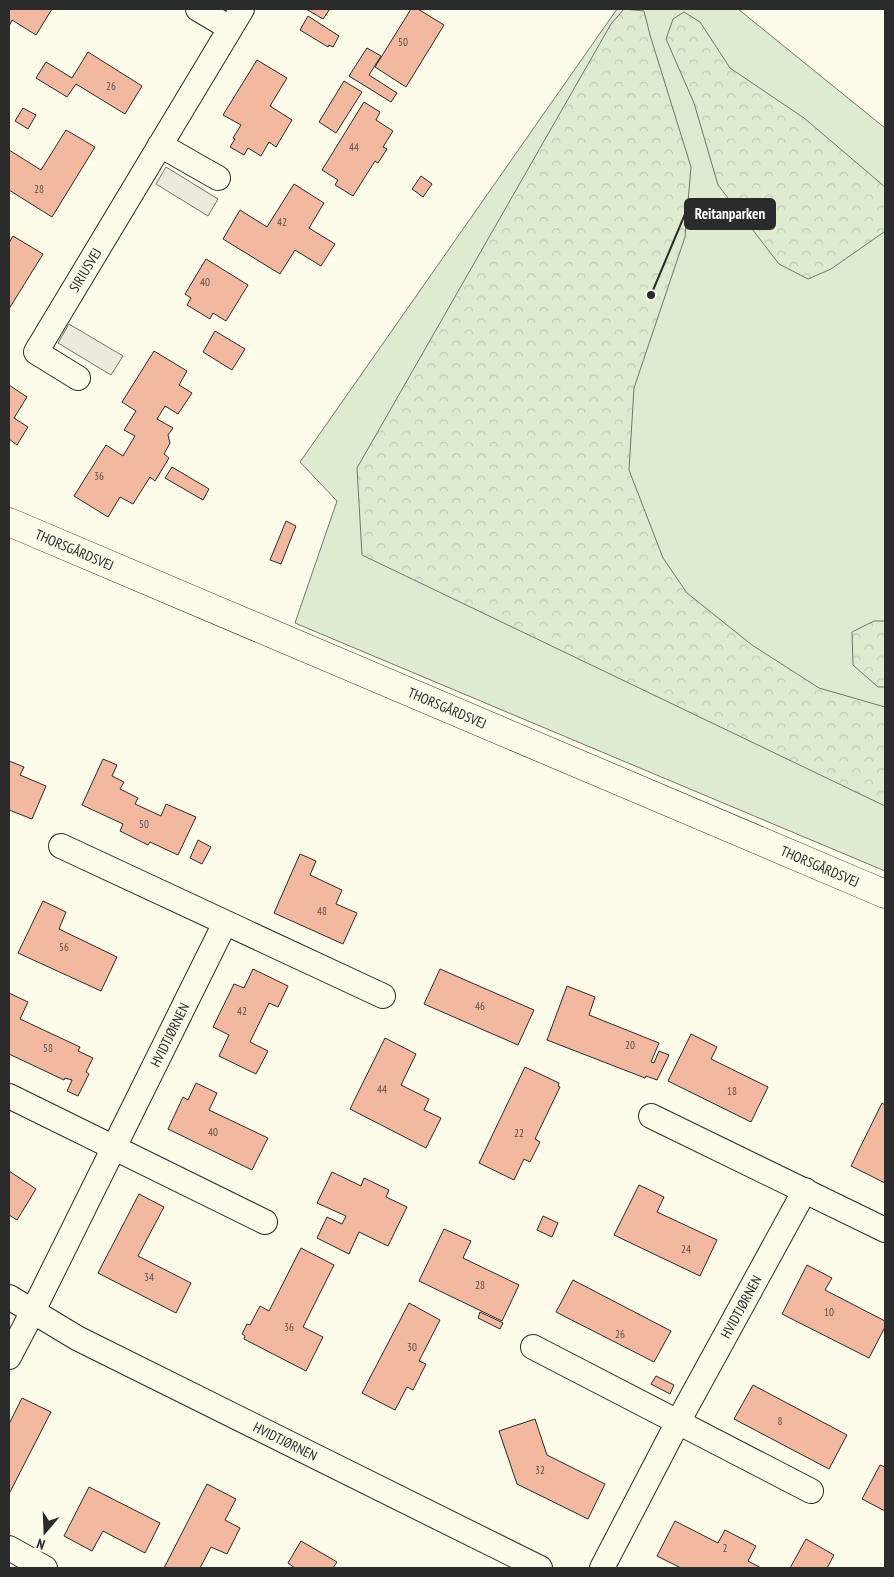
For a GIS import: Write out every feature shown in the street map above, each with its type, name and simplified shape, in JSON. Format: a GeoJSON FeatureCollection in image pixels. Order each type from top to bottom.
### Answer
{"type":"FeatureCollection","features":[{"type":"Feature","properties":{"kind":"street","name":"SIRIUSVEJ"},"geometry":{"type":"LineString","coordinates":[[78,378],[36,352],[236,19],[198,9]]}},
{"type":"Feature","properties":{"kind":"street"},"geometry":{"type":"LineString","coordinates":[[160,145],[218,178]]}},
{"type":"Feature","properties":{"kind":"street","name":"THORSGÅRDSVEJ"},"geometry":{"type":"LineString","coordinates":[[9,522],[885,894]]}},
{"type":"Feature","properties":{"kind":"street"},"geometry":{"type":"LineString","coordinates":[[61,846],[383,996]]}},
{"type":"Feature","properties":{"kind":"street","name":"HVIDTJØRNEN"},"geometry":{"type":"LineString","coordinates":[[9,1357],[225,923]]}},
{"type":"Feature","properties":{"kind":"street"},"geometry":{"type":"LineString","coordinates":[[9,1096],[265,1222]]}},
{"type":"Feature","properties":{"kind":"street"},"geometry":{"type":"LineString","coordinates":[[651,1116],[885,1230]]}},
{"type":"Feature","properties":{"kind":"street","name":"HVIDTJØRNEN"},"geometry":{"type":"LineString","coordinates":[[602,1568],[678,1422],[805,1190]]}},
{"type":"Feature","properties":{"kind":"street","name":"HVIDTJØRNEN"},"geometry":{"type":"LineString","coordinates":[[9,1298],[77,1338],[540,1568]]}},
{"type":"Feature","properties":{"kind":"street"},"geometry":{"type":"LineString","coordinates":[[533,1347],[811,1491]]}},
{"type":"Feature","properties":{"kind":"street"},"geometry":{"type":"LineString","coordinates":[[9,1548],[45,1568]]}},
{"type":"Feature","properties":{"kind":"green space"},"geometry":{"type":"Polygon","coordinates":[[[617,9],[738,9],[885,128],[885,871],[295,623],[337,501],[300,462],[617,9]]]}},
{"type":"Feature","properties":{"kind":"green space"},"geometry":{"type":"Polygon","coordinates":[[[624,9],[644,11],[691,167],[685,237],[634,388],[629,470],[663,558],[687,593],[752,645],[819,688],[885,707],[885,806],[362,555],[357,468],[611,24],[624,9]]]}},
{"type":"Feature","properties":{"kind":"green space"},"geometry":{"type":"Polygon","coordinates":[[[684,12],[700,22],[730,68],[804,118],[885,187],[885,232],[831,269],[808,279],[779,264],[718,185],[694,103],[666,39],[673,19],[684,12]]]}},
{"type":"Feature","properties":{"kind":"green space"},"geometry":{"type":"Polygon","coordinates":[[[874,621],[885,621],[885,687],[878,687],[853,665],[852,632],[874,621]]]}},
{"type":"Feature","properties":{"kind":"shaded area"},"geometry":{"type":"Polygon","coordinates":[[[166,167],[218,199],[208,216],[156,184],[166,167]]]}},
{"type":"Feature","properties":{"kind":"shaded area"},"geometry":{"type":"Polygon","coordinates":[[[69,324],[123,356],[111,375],[58,343],[69,324]]]}},
{"type":"Feature","properties":{"kind":"building"},"geometry":{"type":"Polygon","coordinates":[[[9,9],[52,9],[36,35],[12,20],[9,26],[9,9]]]}},
{"type":"Feature","properties":{"kind":"building"},"geometry":{"type":"Polygon","coordinates":[[[306,9],[330,9],[323,19],[306,9]]]}},
{"type":"Feature","properties":{"kind":"building"},"geometry":{"type":"Polygon","coordinates":[[[411,9],[418,9],[444,25],[406,87],[375,67],[411,9]]]}},
{"type":"Feature","properties":{"kind":"building"},"geometry":{"type":"Polygon","coordinates":[[[308,16],[339,36],[333,47],[329,45],[328,47],[300,30],[308,16]]]}},
{"type":"Feature","properties":{"kind":"building"},"geometry":{"type":"Polygon","coordinates":[[[367,48],[381,56],[369,75],[397,93],[391,102],[349,76],[367,48]]]}},
{"type":"Feature","properties":{"kind":"building"},"geometry":{"type":"Polygon","coordinates":[[[88,52],[142,86],[125,114],[76,84],[67,97],[36,78],[46,62],[72,78],[88,52]]]}},
{"type":"Feature","properties":{"kind":"building"},"geometry":{"type":"Polygon","coordinates":[[[257,60],[287,78],[270,106],[292,120],[276,147],[269,142],[261,156],[248,148],[244,155],[230,147],[241,125],[223,115],[257,60]]]}},
{"type":"Feature","properties":{"kind":"building"},"geometry":{"type":"Polygon","coordinates":[[[344,81],[362,92],[336,133],[319,122],[344,81]]]}},
{"type":"Feature","properties":{"kind":"building"},"geometry":{"type":"Polygon","coordinates":[[[364,102],[380,112],[376,120],[393,131],[383,147],[387,149],[378,163],[375,161],[353,196],[335,185],[338,180],[322,170],[364,102]]]}},
{"type":"Feature","properties":{"kind":"building"},"geometry":{"type":"Polygon","coordinates":[[[23,108],[36,115],[28,129],[15,121],[23,108]]]}},
{"type":"Feature","properties":{"kind":"building"},"geometry":{"type":"Polygon","coordinates":[[[66,130],[95,147],[52,217],[9,190],[9,150],[41,170],[66,130]]]}},
{"type":"Feature","properties":{"kind":"building"},"geometry":{"type":"Polygon","coordinates":[[[421,176],[432,184],[423,197],[412,189],[421,176]]]}},
{"type":"Feature","properties":{"kind":"building"},"geometry":{"type":"Polygon","coordinates":[[[294,184],[324,203],[309,228],[335,244],[321,266],[295,250],[280,274],[223,239],[240,210],[267,227],[294,184]]]}},
{"type":"Feature","properties":{"kind":"building"},"geometry":{"type":"Polygon","coordinates":[[[13,236],[43,254],[9,309],[9,243],[13,236]]]}},
{"type":"Feature","properties":{"kind":"building"},"geometry":{"type":"Polygon","coordinates":[[[206,259],[248,285],[226,321],[213,313],[210,319],[187,305],[191,298],[185,294],[206,259]]]}},
{"type":"Feature","properties":{"kind":"building"},"geometry":{"type":"Polygon","coordinates":[[[215,331],[245,349],[232,370],[203,352],[215,331]]]}},
{"type":"Feature","properties":{"kind":"building"},"geometry":{"type":"Polygon","coordinates":[[[154,351],[187,371],[179,385],[192,393],[178,414],[165,406],[157,419],[173,428],[168,435],[170,443],[164,454],[169,458],[155,481],[150,477],[133,504],[120,497],[108,517],[74,496],[106,445],[123,456],[135,436],[124,430],[136,411],[122,402],[154,351]]]}},
{"type":"Feature","properties":{"kind":"building"},"geometry":{"type":"Polygon","coordinates":[[[9,385],[27,397],[14,418],[28,427],[17,445],[9,439],[9,385]]]}},
{"type":"Feature","properties":{"kind":"building"},"geometry":{"type":"Polygon","coordinates":[[[172,467],[209,489],[203,500],[165,478],[172,467]]]}},
{"type":"Feature","properties":{"kind":"building"},"geometry":{"type":"Polygon","coordinates":[[[286,521],[296,526],[281,564],[270,560],[286,521]]]}},
{"type":"Feature","properties":{"kind":"building"},"geometry":{"type":"Polygon","coordinates":[[[103,759],[117,765],[112,776],[124,782],[120,789],[138,798],[135,804],[161,816],[166,804],[196,817],[178,855],[150,842],[148,845],[120,831],[123,824],[82,805],[103,759]]]}},
{"type":"Feature","properties":{"kind":"building"},"geometry":{"type":"Polygon","coordinates":[[[9,761],[24,767],[20,775],[46,786],[32,819],[9,810],[9,761]]]}},
{"type":"Feature","properties":{"kind":"building"},"geometry":{"type":"Polygon","coordinates":[[[198,840],[211,847],[202,864],[190,858],[198,840]]]}},
{"type":"Feature","properties":{"kind":"building"},"geometry":{"type":"Polygon","coordinates":[[[300,854],[316,861],[310,875],[342,890],[336,904],[357,913],[343,944],[274,913],[300,854]]]}},
{"type":"Feature","properties":{"kind":"building"},"geometry":{"type":"Polygon","coordinates":[[[43,901],[66,912],[59,929],[117,957],[101,991],[18,953],[43,901]]]}},
{"type":"Feature","properties":{"kind":"building"},"geometry":{"type":"Polygon","coordinates":[[[253,969],[288,986],[278,1007],[269,1003],[250,1042],[268,1051],[256,1074],[219,1056],[229,1035],[213,1027],[234,984],[244,988],[253,969]]]}},
{"type":"Feature","properties":{"kind":"building"},"geometry":{"type":"Polygon","coordinates":[[[440,969],[534,1010],[518,1045],[424,1004],[440,969]]]}},
{"type":"Feature","properties":{"kind":"building"},"geometry":{"type":"Polygon","coordinates":[[[567,986],[595,997],[589,1015],[659,1043],[651,1062],[654,1063],[659,1051],[669,1055],[657,1080],[646,1076],[645,1078],[547,1040],[567,986]]]}},
{"type":"Feature","properties":{"kind":"building"},"geometry":{"type":"Polygon","coordinates":[[[9,993],[28,1002],[20,1019],[80,1047],[78,1051],[93,1058],[86,1072],[89,1074],[78,1096],[67,1091],[72,1080],[65,1078],[64,1080],[9,1054],[9,993]]]}},
{"type":"Feature","properties":{"kind":"building"},"geometry":{"type":"Polygon","coordinates":[[[691,1034],[717,1047],[711,1059],[768,1087],[751,1122],[668,1081],[691,1034]]]}},
{"type":"Feature","properties":{"kind":"building"},"geometry":{"type":"Polygon","coordinates":[[[385,1038],[416,1054],[401,1085],[429,1099],[424,1110],[441,1118],[426,1148],[350,1109],[385,1038]]]}},
{"type":"Feature","properties":{"kind":"building"},"geometry":{"type":"Polygon","coordinates":[[[525,1067],[559,1083],[558,1086],[560,1087],[535,1139],[540,1142],[530,1162],[524,1159],[514,1180],[479,1163],[525,1067]]]}},
{"type":"Feature","properties":{"kind":"building"},"geometry":{"type":"Polygon","coordinates":[[[196,1083],[217,1093],[209,1110],[268,1138],[252,1170],[168,1129],[183,1097],[188,1100],[196,1083]]]}},
{"type":"Feature","properties":{"kind":"building"},"geometry":{"type":"Polygon","coordinates":[[[882,1103],[885,1105],[885,1183],[851,1166],[882,1103]]]}},
{"type":"Feature","properties":{"kind":"building"},"geometry":{"type":"Polygon","coordinates":[[[9,1171],[36,1189],[17,1220],[9,1215],[9,1171]]]}},
{"type":"Feature","properties":{"kind":"building"},"geometry":{"type":"Polygon","coordinates":[[[332,1172],[361,1186],[364,1178],[389,1190],[386,1197],[407,1207],[388,1246],[359,1232],[349,1254],[317,1238],[327,1217],[342,1224],[346,1216],[317,1203],[332,1172]]]}},
{"type":"Feature","properties":{"kind":"building"},"geometry":{"type":"Polygon","coordinates":[[[639,1185],[664,1197],[657,1212],[717,1240],[700,1276],[614,1235],[639,1185]]]}},
{"type":"Feature","properties":{"kind":"building"},"geometry":{"type":"Polygon","coordinates":[[[139,1194],[164,1207],[138,1256],[191,1283],[176,1313],[98,1273],[139,1194]]]}},
{"type":"Feature","properties":{"kind":"building"},"geometry":{"type":"Polygon","coordinates":[[[543,1216],[558,1223],[552,1237],[537,1230],[543,1216]]]}},
{"type":"Feature","properties":{"kind":"building"},"geometry":{"type":"Polygon","coordinates":[[[444,1229],[471,1241],[463,1258],[519,1285],[502,1321],[419,1281],[444,1229]]]}},
{"type":"Feature","properties":{"kind":"building"},"geometry":{"type":"Polygon","coordinates":[[[301,1248],[334,1265],[303,1327],[323,1337],[306,1371],[244,1339],[245,1336],[242,1334],[247,1324],[250,1325],[260,1306],[269,1311],[301,1248]]]}},
{"type":"Feature","properties":{"kind":"building"},"geometry":{"type":"Polygon","coordinates":[[[807,1265],[832,1278],[825,1290],[885,1321],[885,1327],[869,1358],[782,1314],[807,1265]]]}},
{"type":"Feature","properties":{"kind":"building"},"geometry":{"type":"Polygon","coordinates":[[[573,1280],[671,1331],[654,1362],[556,1312],[573,1280]]]}},
{"type":"Feature","properties":{"kind":"building"},"geometry":{"type":"Polygon","coordinates":[[[409,1303],[440,1320],[419,1361],[426,1364],[413,1390],[407,1387],[395,1410],[362,1393],[409,1303]]]}},
{"type":"Feature","properties":{"kind":"building"},"geometry":{"type":"Polygon","coordinates":[[[480,1312],[503,1323],[500,1329],[478,1318],[480,1312]]]}},
{"type":"Feature","properties":{"kind":"building"},"geometry":{"type":"Polygon","coordinates":[[[656,1376],[674,1385],[670,1394],[651,1384],[656,1376]]]}},
{"type":"Feature","properties":{"kind":"building"},"geometry":{"type":"Polygon","coordinates":[[[753,1385],[847,1435],[829,1469],[734,1419],[753,1385]]]}},
{"type":"Feature","properties":{"kind":"building"},"geometry":{"type":"Polygon","coordinates":[[[22,1398],[51,1412],[9,1494],[9,1424],[22,1398]]]}},
{"type":"Feature","properties":{"kind":"building"},"geometry":{"type":"Polygon","coordinates":[[[535,1419],[547,1455],[605,1484],[588,1519],[517,1484],[499,1431],[535,1419]]]}},
{"type":"Feature","properties":{"kind":"building"},"geometry":{"type":"Polygon","coordinates":[[[880,1465],[885,1467],[885,1511],[862,1499],[880,1465]]]}},
{"type":"Feature","properties":{"kind":"building"},"geometry":{"type":"Polygon","coordinates":[[[207,1484],[236,1499],[225,1520],[240,1528],[227,1554],[211,1547],[200,1568],[164,1568],[207,1484]]]}},
{"type":"Feature","properties":{"kind":"building"},"geometry":{"type":"Polygon","coordinates":[[[89,1487],[160,1523],[145,1553],[103,1531],[92,1551],[64,1536],[89,1487]]]}},
{"type":"Feature","properties":{"kind":"building"},"geometry":{"type":"Polygon","coordinates":[[[675,1521],[718,1543],[725,1530],[756,1546],[748,1561],[761,1568],[681,1568],[657,1556],[675,1521]]]}},
{"type":"Feature","properties":{"kind":"building"},"geometry":{"type":"Polygon","coordinates":[[[806,1539],[834,1555],[827,1568],[790,1568],[806,1539]]]}},
{"type":"Feature","properties":{"kind":"building"},"geometry":{"type":"Polygon","coordinates":[[[301,1541],[337,1562],[333,1568],[295,1568],[288,1563],[301,1541]]]}},
{"type":"Feature","properties":{"kind":"place","name":"Reitanparken"},"geometry":{"type":"Point","coordinates":[651,295]}}]}
